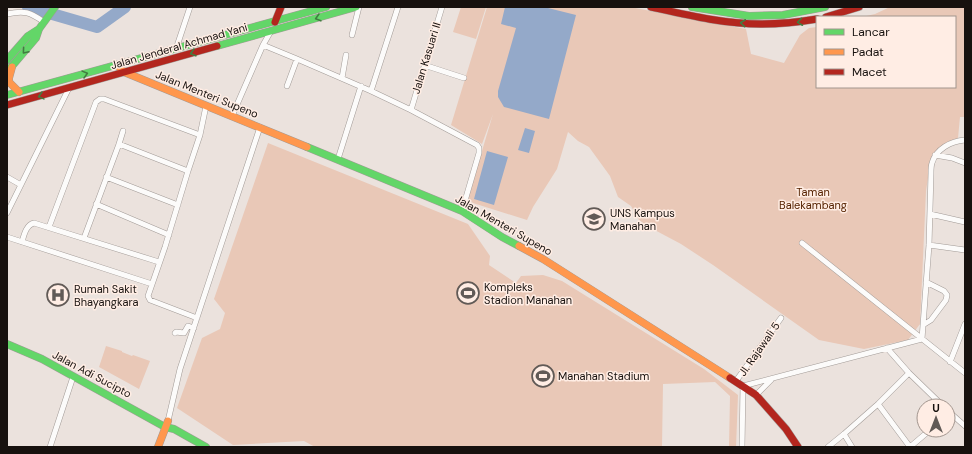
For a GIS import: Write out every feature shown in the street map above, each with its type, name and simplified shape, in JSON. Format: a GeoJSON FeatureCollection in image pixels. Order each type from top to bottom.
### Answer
{"type":"FeatureCollection","features":[{"type":"Feature","properties":{"kind":"main road"},"geometry":{"type":"LineString","coordinates":[[275,22],[281,7]]}},
{"type":"Feature","properties":{"kind":"main road","name":"Jalan Jenderal Achmad Yani"},"geometry":{"type":"LineString","coordinates":[[7,95],[326,7]]}},
{"type":"Feature","properties":{"kind":"main road","name":"Jalan Jenderal Achmad Yani"},"geometry":{"type":"LineString","coordinates":[[7,105],[357,7]]}},
{"type":"Feature","properties":{"kind":"main road"},"geometry":{"type":"LineString","coordinates":[[651,7],[716,20],[753,24],[782,24],[816,19]]}},
{"type":"Feature","properties":{"kind":"main road"},"geometry":{"type":"LineString","coordinates":[[692,7],[749,16],[783,15],[825,7]]}},
{"type":"Feature","properties":{"kind":"main road"},"geometry":{"type":"LineString","coordinates":[[829,16],[859,7]]}},
{"type":"Feature","properties":{"kind":"main road"},"geometry":{"type":"LineString","coordinates":[[20,92],[9,82],[10,69],[36,38],[39,29],[54,8]]}},
{"type":"Feature","properties":{"kind":"main road"},"geometry":{"type":"LineString","coordinates":[[7,60],[28,36],[39,29]]}},
{"type":"Feature","properties":{"kind":"main road","name":"Jalan Menteri Supeno"},"geometry":{"type":"LineString","coordinates":[[117,65],[124,72],[462,211],[502,237],[543,259],[744,386],[756,395],[786,429],[798,447]]}},
{"type":"Feature","properties":{"kind":"main road","name":"Jalan Adi Sucipto"},"geometry":{"type":"LineString","coordinates":[[7,344],[42,359],[73,377],[166,424],[206,447]]}},
{"type":"Feature","properties":{"kind":"main road"},"geometry":{"type":"LineString","coordinates":[[158,447],[166,424]]}},
{"type":"Feature","properties":{"kind":"main road","name":"Jalan Adi Sucipto"},"geometry":{"type":"LineString","coordinates":[[166,424],[172,433],[198,447]]}},
{"type":"Feature","properties":{"kind":"street"},"geometry":{"type":"LineString","coordinates":[[176,49],[190,7]]}},
{"type":"Feature","properties":{"kind":"street"},"geometry":{"type":"LineString","coordinates":[[352,35],[357,7]]}},
{"type":"Feature","properties":{"kind":"street"},"geometry":{"type":"LineString","coordinates":[[371,91],[398,7]]}},
{"type":"Feature","properties":{"kind":"street","name":"Jalan Kasuari II"},"geometry":{"type":"LineString","coordinates":[[411,110],[442,7]]}},
{"type":"Feature","properties":{"kind":"street"},"geometry":{"type":"LineString","coordinates":[[7,14],[26,12],[45,21]]}},
{"type":"Feature","properties":{"kind":"street"},"geometry":{"type":"LineString","coordinates":[[232,116],[263,45],[271,31]]}},
{"type":"Feature","properties":{"kind":"street"},"geometry":{"type":"LineString","coordinates":[[263,45],[361,86],[474,143],[479,148],[479,153],[462,211]]}},
{"type":"Feature","properties":{"kind":"street"},"geometry":{"type":"LineString","coordinates":[[342,78],[346,55]]}},
{"type":"Feature","properties":{"kind":"street"},"geometry":{"type":"LineString","coordinates":[[287,86],[297,59]]}},
{"type":"Feature","properties":{"kind":"street"},"geometry":{"type":"LineString","coordinates":[[424,65],[464,78]]}},
{"type":"Feature","properties":{"kind":"street"},"geometry":{"type":"LineString","coordinates":[[338,159],[361,86]]}},
{"type":"Feature","properties":{"kind":"street"},"geometry":{"type":"LineString","coordinates":[[7,214],[69,88]]}},
{"type":"Feature","properties":{"kind":"street"},"geometry":{"type":"LineString","coordinates":[[49,227],[96,102],[100,99],[104,99],[200,135]]}},
{"type":"Feature","properties":{"kind":"street"},"geometry":{"type":"LineString","coordinates":[[197,318],[150,300],[148,296],[169,235],[200,135],[206,106]]}},
{"type":"Feature","properties":{"kind":"street"},"geometry":{"type":"LineString","coordinates":[[166,424],[180,369],[260,127]]}},
{"type":"Feature","properties":{"kind":"street"},"geometry":{"type":"LineString","coordinates":[[84,238],[123,131]]}},
{"type":"Feature","properties":{"kind":"street"},"geometry":{"type":"LineString","coordinates":[[922,339],[929,245],[930,173],[932,162],[941,149],[949,144],[965,140]]}},
{"type":"Feature","properties":{"kind":"street"},"geometry":{"type":"LineString","coordinates":[[119,144],[188,171]]}},
{"type":"Feature","properties":{"kind":"street"},"geometry":{"type":"LineString","coordinates":[[936,155],[952,158],[965,163]]}},
{"type":"Feature","properties":{"kind":"street"},"geometry":{"type":"LineString","coordinates":[[106,176],[178,205]]}},
{"type":"Feature","properties":{"kind":"street"},"geometry":{"type":"LineString","coordinates":[[7,177],[21,185]]}},
{"type":"Feature","properties":{"kind":"street"},"geometry":{"type":"LineString","coordinates":[[96,204],[169,235]]}},
{"type":"Feature","properties":{"kind":"street"},"geometry":{"type":"LineString","coordinates":[[930,214],[965,222]]}},
{"type":"Feature","properties":{"kind":"street"},"geometry":{"type":"LineString","coordinates":[[22,242],[28,226],[35,223],[160,262]]}},
{"type":"Feature","properties":{"kind":"street"},"geometry":{"type":"LineString","coordinates":[[7,237],[152,284]]}},
{"type":"Feature","properties":{"kind":"street"},"geometry":{"type":"LineString","coordinates":[[802,243],[950,362],[965,372]]}},
{"type":"Feature","properties":{"kind":"street"},"geometry":{"type":"LineString","coordinates":[[929,245],[965,250]]}},
{"type":"Feature","properties":{"kind":"street"},"geometry":{"type":"LineString","coordinates":[[923,325],[931,320],[946,300],[947,296],[944,291],[926,282]]}},
{"type":"Feature","properties":{"kind":"street","name":"Jl. Rajawali 5"},"geometry":{"type":"LineString","coordinates":[[736,381],[781,318]]}},
{"type":"Feature","properties":{"kind":"street"},"geometry":{"type":"LineString","coordinates":[[950,362],[965,324]]}},
{"type":"Feature","properties":{"kind":"street"},"geometry":{"type":"LineString","coordinates":[[175,333],[184,333],[188,326],[194,328]]}},
{"type":"Feature","properties":{"kind":"street"},"geometry":{"type":"LineString","coordinates":[[742,447],[744,386],[922,339]]}},
{"type":"Feature","properties":{"kind":"street"},"geometry":{"type":"LineString","coordinates":[[887,348],[909,373],[935,398]]}},
{"type":"Feature","properties":{"kind":"street"},"geometry":{"type":"LineString","coordinates":[[828,447],[878,404],[909,373]]}},
{"type":"Feature","properties":{"kind":"street"},"geometry":{"type":"LineString","coordinates":[[50,447],[73,377]]}},
{"type":"Feature","properties":{"kind":"street"},"geometry":{"type":"LineString","coordinates":[[756,395],[772,379]]}},
{"type":"Feature","properties":{"kind":"street"},"geometry":{"type":"LineString","coordinates":[[878,404],[910,447],[921,438]]}},
{"type":"Feature","properties":{"kind":"street"},"geometry":{"type":"LineString","coordinates":[[956,419],[965,426]]}},
{"type":"Feature","properties":{"kind":"street"},"geometry":{"type":"LineString","coordinates":[[844,434],[852,447]]}},
{"type":"Feature","properties":{"kind":"green space"},"geometry":{"type":"Polygon","coordinates":[[[461,7],[486,7],[476,39],[453,32],[461,7]]]}},
{"type":"Feature","properties":{"kind":"green space","name":"Taman Balekambang"},"geometry":{"type":"Polygon","coordinates":[[[487,7],[630,7],[746,29],[751,54],[784,63],[800,35],[809,28],[816,27],[816,88],[956,88],[956,16],[866,16],[875,14],[890,7],[965,7],[965,117],[960,117],[958,138],[934,154],[931,158],[926,191],[920,324],[908,340],[864,349],[819,340],[713,265],[681,244],[639,220],[631,206],[618,197],[610,176],[589,147],[578,141],[568,132],[557,169],[533,207],[527,220],[473,203],[468,198],[493,114],[482,144],[451,125],[487,7]]]}},
{"type":"Feature","properties":{"kind":"green space","name":"Kompleks Stadion Manahan"},"geometry":{"type":"Polygon","coordinates":[[[268,143],[468,224],[490,256],[489,265],[516,283],[521,276],[543,275],[562,281],[704,369],[738,395],[736,447],[729,447],[730,396],[715,382],[663,384],[662,447],[315,447],[304,441],[233,445],[177,408],[202,338],[220,329],[225,313],[214,299],[268,143]]]}},
{"type":"Feature","properties":{"kind":"green space"},"geometry":{"type":"Polygon","coordinates":[[[106,346],[150,361],[139,389],[99,367],[106,346]]]}},
{"type":"Feature","properties":{"kind":"water"},"geometry":{"type":"Polygon","coordinates":[[[505,7],[544,7],[576,15],[549,119],[504,107],[498,97],[498,91],[516,28],[501,24],[505,7]]]}},
{"type":"Feature","properties":{"kind":"water"},"geometry":{"type":"Polygon","coordinates":[[[525,128],[535,131],[529,153],[518,150],[525,128]]]}},
{"type":"Feature","properties":{"kind":"water"},"geometry":{"type":"Polygon","coordinates":[[[487,151],[508,157],[494,205],[474,199],[487,151]]]}},
{"type":"Feature","properties":{"kind":"waterway"},"geometry":{"type":"LineString","coordinates":[[28,7],[97,27],[125,7]]}},
{"type":"Feature","properties":{"kind":"traffic: fast"},"geometry":{"type":"LineString","coordinates":[[7,72],[36,38],[39,29],[55,7]]}},
{"type":"Feature","properties":{"kind":"traffic: fast"},"geometry":{"type":"LineString","coordinates":[[7,95],[326,7]]}},
{"type":"Feature","properties":{"kind":"traffic: fast"},"geometry":{"type":"LineString","coordinates":[[217,46],[356,7]]}},
{"type":"Feature","properties":{"kind":"traffic: fast"},"geometry":{"type":"LineString","coordinates":[[692,7],[749,16],[783,15],[825,7]]}},
{"type":"Feature","properties":{"kind":"traffic: fast"},"geometry":{"type":"LineString","coordinates":[[7,60],[28,36],[39,29]]}},
{"type":"Feature","properties":{"kind":"traffic: fast"},"geometry":{"type":"LineString","coordinates":[[307,147],[462,211],[502,237],[519,246]]}},
{"type":"Feature","properties":{"kind":"traffic: fast"},"geometry":{"type":"LineString","coordinates":[[7,344],[42,359],[165,427],[174,429],[206,447]]}},
{"type":"Feature","properties":{"kind":"traffic: slow"},"geometry":{"type":"LineString","coordinates":[[117,65],[124,72],[307,147]]}},
{"type":"Feature","properties":{"kind":"traffic: slow"},"geometry":{"type":"LineString","coordinates":[[12,67],[9,82],[19,92]]}},
{"type":"Feature","properties":{"kind":"traffic: slow"},"geometry":{"type":"LineString","coordinates":[[519,246],[543,259],[730,378]]}},
{"type":"Feature","properties":{"kind":"traffic: slow"},"geometry":{"type":"LineString","coordinates":[[158,447],[168,421]]}},
{"type":"Feature","properties":{"kind":"traffic: jam"},"geometry":{"type":"LineString","coordinates":[[275,22],[281,7]]}},
{"type":"Feature","properties":{"kind":"traffic: jam"},"geometry":{"type":"LineString","coordinates":[[651,7],[706,18],[747,24],[782,23],[816,19]]}},
{"type":"Feature","properties":{"kind":"traffic: jam"},"geometry":{"type":"LineString","coordinates":[[829,16],[859,7]]}},
{"type":"Feature","properties":{"kind":"traffic: jam"},"geometry":{"type":"LineString","coordinates":[[7,105],[217,46]]}},
{"type":"Feature","properties":{"kind":"traffic: jam"},"geometry":{"type":"LineString","coordinates":[[730,378],[756,395],[786,429],[798,447]]}},
{"type":"Feature","properties":{"kind":"place","name":"UNS Kampus Manahan"},"geometry":{"type":"Point","coordinates":[594,219]}},
{"type":"Feature","properties":{"kind":"place","name":"Kompleks Stadion Manahan"},"geometry":{"type":"Point","coordinates":[468,293]}},
{"type":"Feature","properties":{"kind":"place","name":"Rumah Sakit Bhayangkara"},"geometry":{"type":"Point","coordinates":[58,295]}},
{"type":"Feature","properties":{"kind":"place","name":"Manahan Stadium"},"geometry":{"type":"Point","coordinates":[543,376]}}]}
